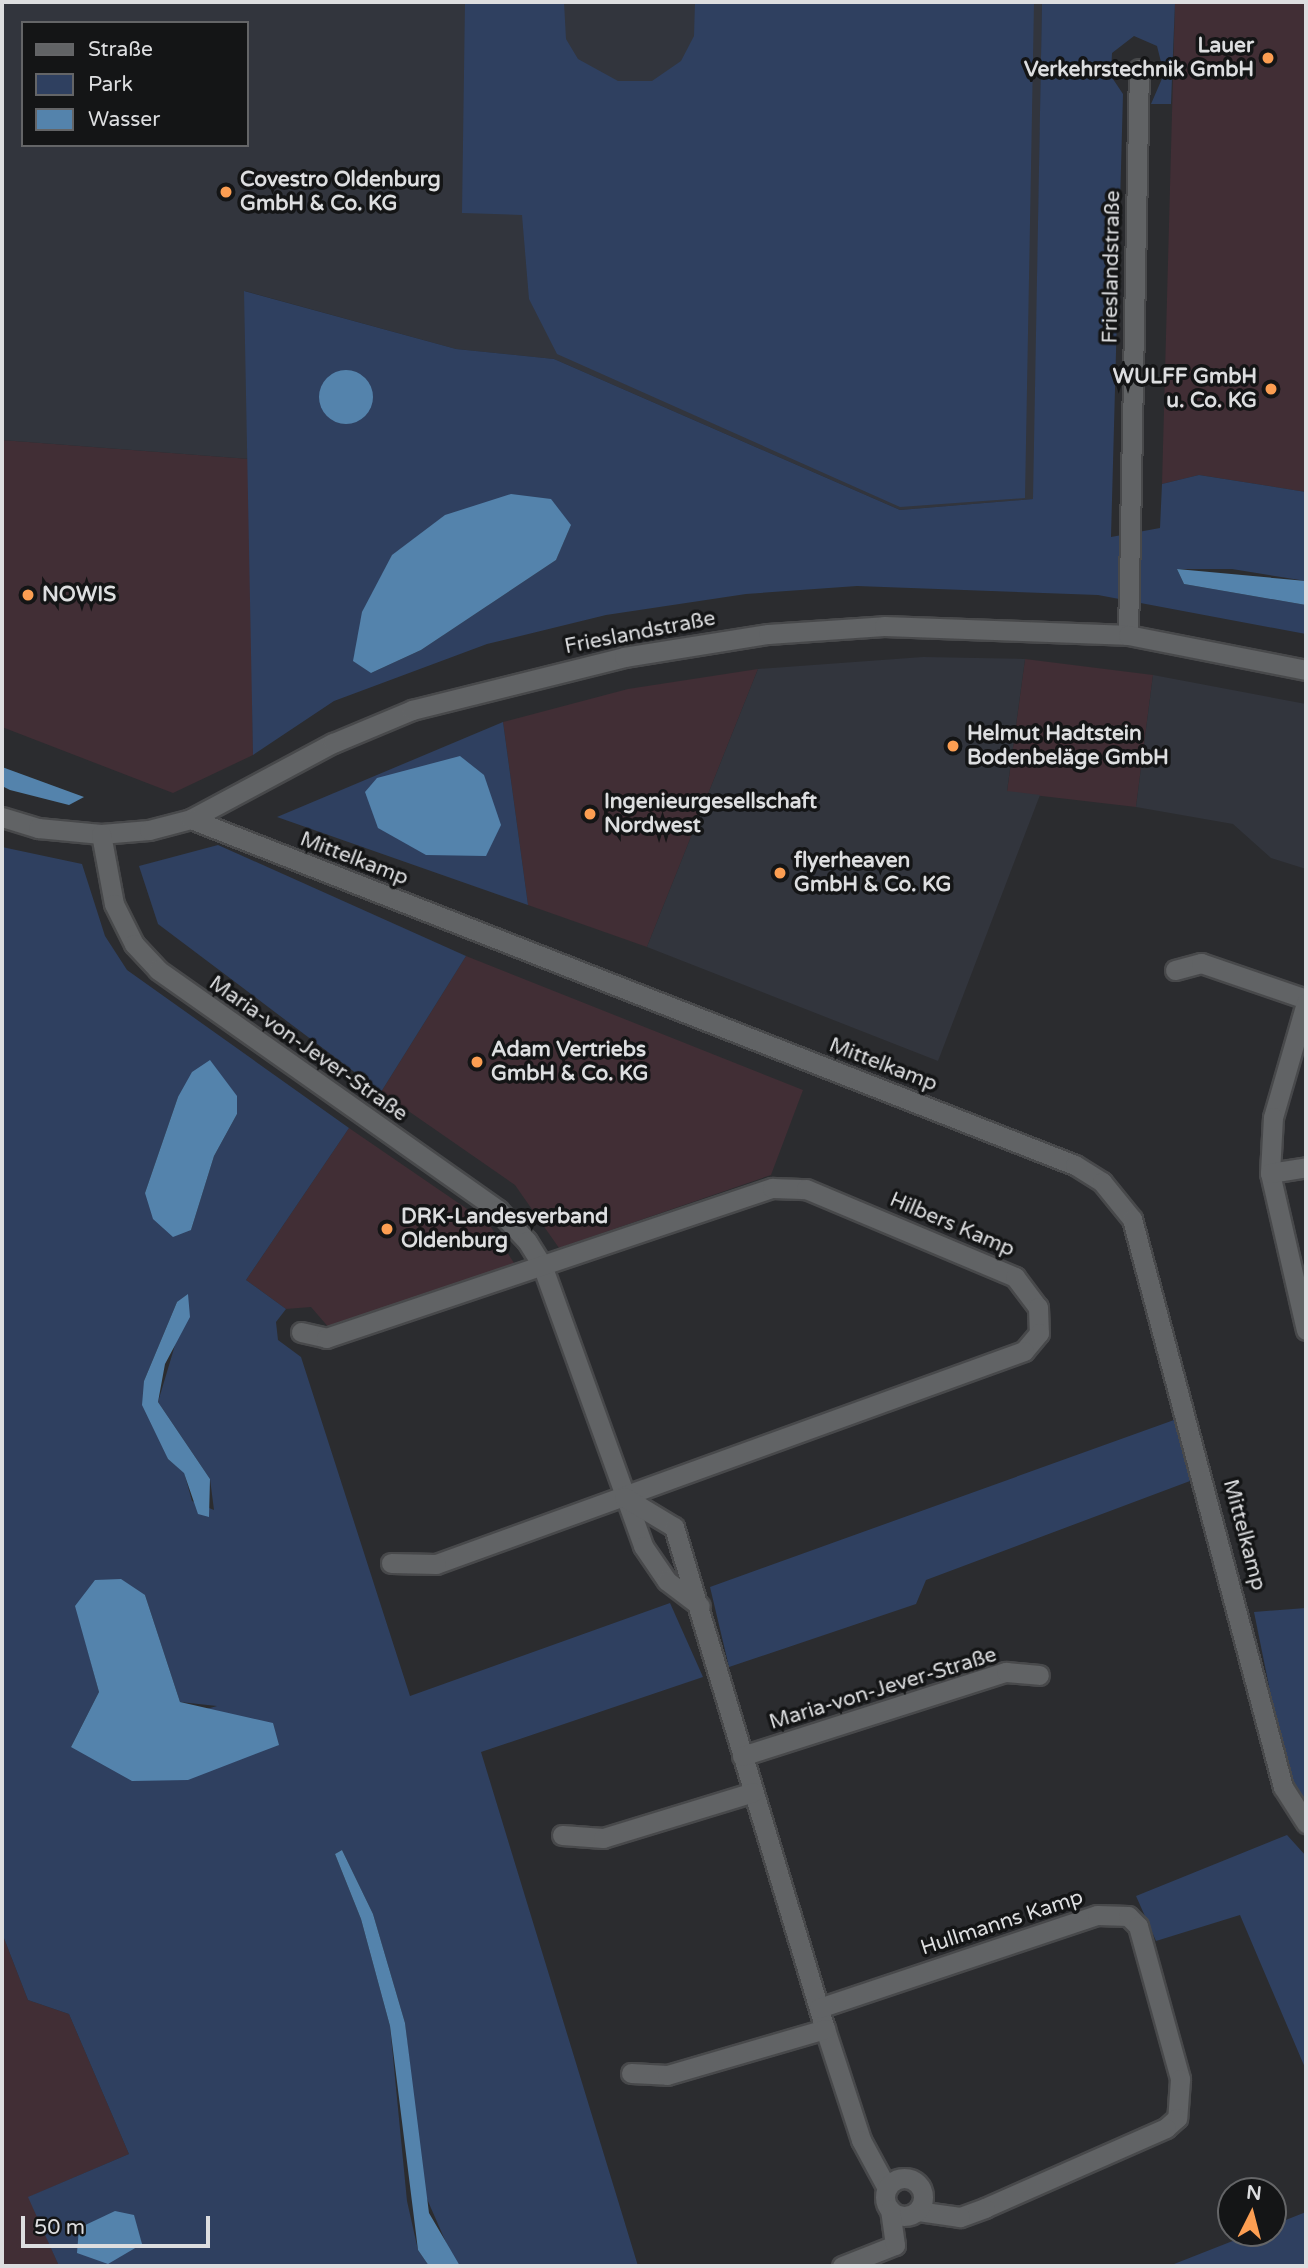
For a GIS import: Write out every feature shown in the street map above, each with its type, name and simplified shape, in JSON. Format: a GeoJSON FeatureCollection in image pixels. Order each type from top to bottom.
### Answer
{"type":"FeatureCollection","features":[{"type":"Feature","properties":{"kind":"street","name":"Frieslandstraße"},"geometry":{"type":"LineString","coordinates":[[1128,635],[1139,69]]}},
{"type":"Feature","properties":{"kind":"street","name":"Frieslandstraße"},"geometry":{"type":"LineString","coordinates":[[191,819],[267,784],[333,743],[412,710],[624,657],[768,634],[884,626],[1128,635],[1306,670]]}},
{"type":"Feature","properties":{"kind":"street"},"geometry":{"type":"LineString","coordinates":[[2,817],[38,828],[101,835],[191,819]]}},
{"type":"Feature","properties":{"kind":"street","name":"Mittelkamp"},"geometry":{"type":"LineString","coordinates":[[191,819],[1075,1165],[1102,1182],[1132,1219],[1283,1787],[1306,1823]]}},
{"type":"Feature","properties":{"kind":"street","name":"Maria-von-Jever-Straße"},"geometry":{"type":"LineString","coordinates":[[101,835],[114,904],[134,944],[158,970],[498,1210],[542,1265],[643,1546],[667,1581],[700,1606]]}},
{"type":"Feature","properties":{"kind":"street"},"geometry":{"type":"LineString","coordinates":[[1175,970],[1201,963],[1306,1001],[1273,1116],[1270,1173],[1306,1329]]}},
{"type":"Feature","properties":{"kind":"street"},"geometry":{"type":"LineString","coordinates":[[1270,1173],[1306,1167]]}},
{"type":"Feature","properties":{"kind":"street","name":"Hilbers Kamp"},"geometry":{"type":"LineString","coordinates":[[542,1265],[738,1197],[788,1188],[806,1189],[1015,1277],[1038,1307],[1038,1333],[1024,1351],[624,1497]]}},
{"type":"Feature","properties":{"kind":"street"},"geometry":{"type":"LineString","coordinates":[[301,1332],[326,1338],[542,1265]]}},
{"type":"Feature","properties":{"kind":"street"},"geometry":{"type":"LineString","coordinates":[[391,1563],[436,1564],[624,1497],[674,1527],[700,1606],[825,2029],[861,2140],[887,2188],[895,2245],[842,2266]]}},
{"type":"Feature","properties":{"kind":"street","name":"Maria-von-Jever-Straße"},"geometry":{"type":"LineString","coordinates":[[743,1756],[1006,1672],[1039,1675]]}},
{"type":"Feature","properties":{"kind":"street"},"geometry":{"type":"LineString","coordinates":[[562,1835],[603,1838],[753,1792]]}},
{"type":"Feature","properties":{"kind":"street","name":"Hullmanns Kamp"},"geometry":{"type":"LineString","coordinates":[[819,2008],[1097,1915],[1128,1916],[1139,1926],[1180,2079],[1177,2118],[1166,2128],[960,2217],[918,2211]]}},
{"type":"Feature","properties":{"kind":"street"},"geometry":{"type":"LineString","coordinates":[[631,2073],[667,2075],[825,2029]]}},
{"type":"Feature","properties":{"kind":"street"},"geometry":{"type":"LineString","coordinates":[[887,2188],[904,2178],[916,2182],[923,2199],[918,2211],[901,2215],[890,2209]]}},
{"type":"Feature","properties":{"kind":"shaded area"},"geometry":{"type":"Polygon","coordinates":[[[2,2],[1042,2],[1034,499],[900,510],[554,359],[456,349],[245,291],[250,459],[2,440],[2,2]]]}},
{"type":"Feature","properties":{"kind":"shaded area"},"geometry":{"type":"Polygon","coordinates":[[[1175,2],[1306,2],[1306,492],[1199,475],[1162,484],[1175,2]]]}},
{"type":"Feature","properties":{"kind":"shaded area"},"geometry":{"type":"Polygon","coordinates":[[[2,440],[250,459],[253,755],[173,793],[2,727],[2,440]]]}},
{"type":"Feature","properties":{"kind":"shaded area"},"geometry":{"type":"Polygon","coordinates":[[[923,657],[1025,659],[1007,791],[1040,795],[938,1061],[647,947],[758,669],[923,657]]]}},
{"type":"Feature","properties":{"kind":"shaded area"},"geometry":{"type":"Polygon","coordinates":[[[1025,659],[1153,675],[1136,807],[1007,792],[1025,659]]]}},
{"type":"Feature","properties":{"kind":"shaded area"},"geometry":{"type":"Polygon","coordinates":[[[758,669],[647,947],[528,905],[503,722],[628,689],[758,669]]]}},
{"type":"Feature","properties":{"kind":"shaded area"},"geometry":{"type":"Polygon","coordinates":[[[1153,675],[1306,704],[1306,869],[1271,858],[1233,824],[1136,807],[1153,675]]]}},
{"type":"Feature","properties":{"kind":"shaded area"},"geometry":{"type":"Polygon","coordinates":[[[466,956],[803,1090],[771,1175],[559,1248],[515,1185],[381,1092],[466,956]]]}},
{"type":"Feature","properties":{"kind":"shaded area","name":"DRK-Landesverband Oldenburg"},"geometry":{"type":"Polygon","coordinates":[[[349,1128],[489,1224],[514,1263],[330,1329],[311,1307],[286,1309],[246,1280],[349,1128]]]}},
{"type":"Feature","properties":{"kind":"shaded area"},"geometry":{"type":"Polygon","coordinates":[[[2,1933],[28,2000],[69,2014],[129,2154],[29,2197],[59,2266],[2,2266],[2,1933]]]}},
{"type":"Feature","properties":{"kind":"green space"},"geometry":{"type":"Polygon","coordinates":[[[465,2],[564,2],[566,39],[578,59],[618,81],[652,81],[681,61],[694,36],[695,2],[1034,2],[1025,498],[900,507],[557,354],[529,299],[522,215],[462,213],[465,2]]]}},
{"type":"Feature","properties":{"kind":"green space"},"geometry":{"type":"Polygon","coordinates":[[[1042,2],[1175,2],[1171,104],[1151,104],[1164,74],[1157,46],[1134,36],[1112,53],[1111,76],[1123,94],[1111,537],[1160,528],[1162,484],[1199,475],[1306,492],[1306,581],[1232,569],[1177,569],[1184,584],[1306,605],[1306,634],[1098,595],[857,586],[746,594],[606,615],[487,644],[334,701],[253,755],[244,291],[456,349],[554,359],[900,510],[1033,499],[1042,2]],[[571,525],[371,673],[421,650],[556,560],[571,525]]]}},
{"type":"Feature","properties":{"kind":"green space"},"geometry":{"type":"Polygon","coordinates":[[[503,722],[528,905],[277,817],[503,722]]]}},
{"type":"Feature","properties":{"kind":"green space"},"geometry":{"type":"Polygon","coordinates":[[[218,845],[466,956],[381,1092],[158,924],[139,866],[218,845]]]}},
{"type":"Feature","properties":{"kind":"green space"},"geometry":{"type":"Polygon","coordinates":[[[2,847],[82,864],[105,936],[127,970],[349,1128],[246,1280],[286,1309],[276,1322],[278,1340],[301,1357],[410,1696],[670,1603],[703,1677],[481,1752],[638,2266],[460,2266],[451,2254],[424,2192],[405,2023],[373,1914],[342,1850],[335,1854],[361,1919],[390,2026],[407,2201],[418,2250],[429,2266],[59,2266],[28,2197],[129,2154],[69,2014],[28,2000],[2,1933],[2,847]],[[178,1097],[145,1193],[191,1230],[214,1156],[237,1114],[178,1097]],[[177,1302],[144,1381],[168,1459],[184,1472],[192,1501],[214,1510],[210,1479],[158,1402],[181,1325],[177,1302]],[[145,1595],[76,1606],[99,1692],[71,1747],[217,1706],[180,1702],[145,1595]]]}},
{"type":"Feature","properties":{"kind":"green space"},"geometry":{"type":"Polygon","coordinates":[[[1174,1420],[1190,1481],[926,1580],[916,1604],[729,1667],[710,1587],[1174,1420]]]}},
{"type":"Feature","properties":{"kind":"green space"},"geometry":{"type":"Polygon","coordinates":[[[1306,1608],[1306,1805],[1289,1785],[1254,1612],[1306,1608]]]}},
{"type":"Feature","properties":{"kind":"green space"},"geometry":{"type":"Polygon","coordinates":[[[1287,1835],[1306,1856],[1306,2070],[1240,1915],[1156,1941],[1136,1896],[1287,1835]]]}},
{"type":"Feature","properties":{"kind":"green space"},"geometry":{"type":"Polygon","coordinates":[[[1306,2212],[1306,2266],[1169,2266],[1217,2247],[1287,2247],[1287,2219],[1306,2212]]]}},
{"type":"Feature","properties":{"kind":"water"},"geometry":{"type":"Polygon","coordinates":[[[346,370],[365,378],[373,397],[365,416],[346,424],[327,416],[319,397],[327,378],[346,370]]]}},
{"type":"Feature","properties":{"kind":"water"},"geometry":{"type":"Polygon","coordinates":[[[511,494],[551,499],[571,525],[556,560],[421,650],[371,673],[353,661],[362,612],[392,555],[445,515],[511,494]]]}},
{"type":"Feature","properties":{"kind":"water"},"geometry":{"type":"Polygon","coordinates":[[[1177,569],[1306,581],[1306,605],[1184,584],[1177,569]]]}},
{"type":"Feature","properties":{"kind":"water"},"geometry":{"type":"Polygon","coordinates":[[[460,756],[484,775],[501,825],[486,856],[426,855],[378,828],[365,792],[377,778],[460,756]]]}},
{"type":"Feature","properties":{"kind":"water"},"geometry":{"type":"Polygon","coordinates":[[[2,767],[84,797],[69,805],[10,790],[2,786],[2,767]]]}},
{"type":"Feature","properties":{"kind":"water"},"geometry":{"type":"Polygon","coordinates":[[[210,1060],[237,1096],[237,1114],[214,1156],[191,1230],[173,1237],[153,1219],[145,1193],[178,1097],[192,1072],[210,1060]]]}},
{"type":"Feature","properties":{"kind":"water"},"geometry":{"type":"Polygon","coordinates":[[[188,1294],[190,1317],[165,1364],[158,1402],[210,1479],[209,1517],[198,1514],[184,1473],[168,1459],[142,1405],[144,1381],[177,1302],[188,1294]]]}},
{"type":"Feature","properties":{"kind":"water"},"geometry":{"type":"Polygon","coordinates":[[[121,1579],[145,1595],[180,1702],[273,1723],[279,1745],[188,1780],[132,1781],[71,1747],[99,1692],[75,1606],[95,1580],[121,1579]]]}},
{"type":"Feature","properties":{"kind":"water"},"geometry":{"type":"Polygon","coordinates":[[[342,1850],[373,1914],[405,2023],[429,2213],[460,2266],[429,2266],[418,2250],[390,2026],[361,1919],[335,1854],[342,1850]]]}},
{"type":"Feature","properties":{"kind":"water"},"geometry":{"type":"Polygon","coordinates":[[[115,2211],[134,2215],[142,2244],[108,2264],[77,2253],[79,2228],[115,2211]]]}},
{"type":"Feature","properties":{"kind":"place","name":"Lauer Verkehrstechnik GmbH"},"geometry":{"type":"Point","coordinates":[1268,58]}},
{"type":"Feature","properties":{"kind":"place","name":"Covestro Oldenburg GmbH & Co. KG"},"geometry":{"type":"Point","coordinates":[226,192]}},
{"type":"Feature","properties":{"kind":"place","name":"WULFF GmbH u. Co. KG"},"geometry":{"type":"Point","coordinates":[1271,389]}},
{"type":"Feature","properties":{"kind":"place","name":"NOWIS"},"geometry":{"type":"Point","coordinates":[28,595]}},
{"type":"Feature","properties":{"kind":"place","name":"Helmut Hadtstein Bodenbeläge GmbH"},"geometry":{"type":"Point","coordinates":[953,746]}},
{"type":"Feature","properties":{"kind":"place","name":"Ingenieurgesellschaft Nordwest"},"geometry":{"type":"Point","coordinates":[590,814]}},
{"type":"Feature","properties":{"kind":"place","name":"flyerheaven GmbH & Co. KG"},"geometry":{"type":"Point","coordinates":[780,873]}},
{"type":"Feature","properties":{"kind":"place","name":"Adam Vertriebs GmbH & Co. KG"},"geometry":{"type":"Point","coordinates":[477,1062]}},
{"type":"Feature","properties":{"kind":"place","name":"DRK-Landesverband Oldenburg"},"geometry":{"type":"Point","coordinates":[387,1229]}}]}
